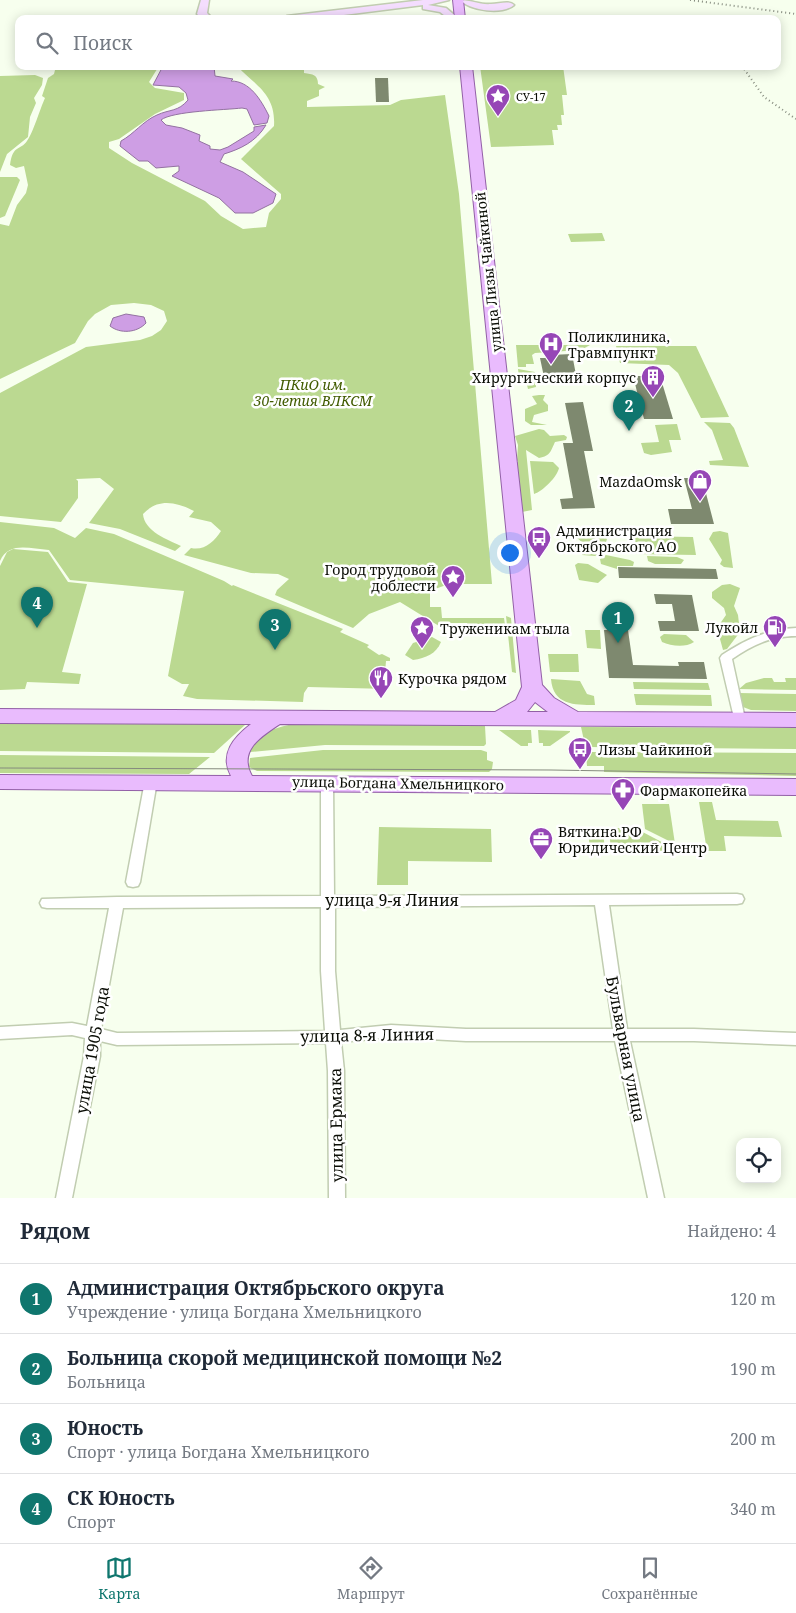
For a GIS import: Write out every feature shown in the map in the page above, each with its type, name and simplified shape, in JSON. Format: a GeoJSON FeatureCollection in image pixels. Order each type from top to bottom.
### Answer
{"type":"FeatureCollection","features":[{"type":"Feature","properties":{"kind":"main road"},"geometry":{"type":"LineString","coordinates":[[204,15],[202,14],[205,0]]}},
{"type":"Feature","properties":{"kind":"main road"},"geometry":{"type":"LineString","coordinates":[[317,15],[445,0]]}},
{"type":"Feature","properties":{"kind":"main road"},"geometry":{"type":"LineString","coordinates":[[458,0],[460,15]]}},
{"type":"Feature","properties":{"kind":"main road"},"geometry":{"type":"LineString","coordinates":[[464,0],[487,8],[512,3]]}},
{"type":"Feature","properties":{"kind":"main road"},"geometry":{"type":"LineString","coordinates":[[484,15],[512,3]]}},
{"type":"Feature","properties":{"kind":"main road"},"geometry":{"type":"LineString","coordinates":[[401,6],[438,9],[448,15]]}},
{"type":"Feature","properties":{"kind":"main road","name":"улица Лизы Чайкиной"},"geometry":{"type":"LineString","coordinates":[[466,70],[486,238],[501,410],[532,687]]}},
{"type":"Feature","properties":{"kind":"main road"},"geometry":{"type":"LineString","coordinates":[[497,717],[520,707],[526,701],[532,687],[551,706],[579,718]]}},
{"type":"Feature","properties":{"kind":"main road"},"geometry":{"type":"LineString","coordinates":[[0,716],[796,720]]}},
{"type":"Feature","properties":{"kind":"main road"},"geometry":{"type":"LineString","coordinates":[[244,782],[238,773],[236,761],[241,744],[254,731],[278,717]]}},
{"type":"Feature","properties":{"kind":"main road","name":"улица Богдана Хмельницкого"},"geometry":{"type":"LineString","coordinates":[[0,782],[327,782],[796,787]]}},
{"type":"Feature","properties":{"kind":"street"},"geometry":{"type":"LineString","coordinates":[[739,719],[726,658],[761,637],[779,632],[796,632]]}},
{"type":"Feature","properties":{"kind":"street"},"geometry":{"type":"LineString","coordinates":[[133,882],[151,781]]}},
{"type":"Feature","properties":{"kind":"street","name":"улица Ермака"},"geometry":{"type":"LineString","coordinates":[[327,782],[328,971],[334,1037],[337,1198]]}},
{"type":"Feature","properties":{"kind":"street","name":"Бульварная улица"},"geometry":{"type":"LineString","coordinates":[[600,899],[622,1036],[656,1198]]}},
{"type":"Feature","properties":{"kind":"street","name":"улица 9-я Линия"},"geometry":{"type":"LineString","coordinates":[[47,903],[738,899]]}},
{"type":"Feature","properties":{"kind":"street","name":"улица 1905 года"},"geometry":{"type":"LineString","coordinates":[[64,1198],[92,1056],[93,1033],[98,1015],[117,902]]}},
{"type":"Feature","properties":{"kind":"street","name":"улица 8-я Линия"},"geometry":{"type":"LineString","coordinates":[[0,1033],[58,1029],[93,1033],[117,1039],[334,1037],[391,1031],[466,1035],[622,1036],[694,1034],[796,1039]]}},
{"type":"Feature","properties":{"kind":"green space","name":"ПКиО им. 30-летия ВЛКСМ"},"geometry":{"type":"Polygon","coordinates":[[[55,70],[156,70],[149,82],[155,88],[184,93],[184,100],[155,114],[119,139],[109,142],[109,148],[132,163],[205,201],[221,216],[243,229],[266,227],[269,213],[281,199],[281,194],[241,159],[274,126],[274,115],[268,98],[258,85],[241,70],[304,70],[304,73],[314,76],[318,84],[325,87],[319,90],[319,96],[307,101],[307,107],[390,105],[401,100],[445,95],[459,194],[492,584],[449,584],[435,589],[430,593],[430,607],[441,607],[442,618],[504,618],[505,625],[442,623],[442,626],[439,626],[400,602],[369,614],[353,628],[275,595],[277,590],[289,579],[278,574],[251,573],[184,555],[191,548],[196,549],[208,545],[221,531],[211,522],[189,517],[194,511],[181,505],[161,504],[143,514],[144,520],[152,530],[181,546],[175,551],[120,529],[89,523],[114,489],[100,478],[76,479],[78,481],[78,498],[61,522],[0,516],[0,393],[86,347],[140,340],[152,336],[161,330],[167,321],[164,311],[151,305],[134,303],[111,305],[95,314],[88,321],[75,343],[0,379],[0,224],[9,226],[17,205],[26,193],[28,185],[24,166],[16,168],[10,165],[11,158],[15,151],[27,141],[32,132],[45,98],[42,96],[48,78],[54,74],[55,70]]]}},
{"type":"Feature","properties":{"kind":"green space"},"geometry":{"type":"Polygon","coordinates":[[[481,70],[564,70],[567,95],[562,95],[564,115],[561,115],[562,125],[557,125],[558,130],[552,130],[554,145],[491,147],[481,70]]]}},
{"type":"Feature","properties":{"kind":"green space"},"geometry":{"type":"Polygon","coordinates":[[[35,75],[43,78],[42,85],[34,98],[36,103],[30,117],[28,137],[7,154],[0,172],[0,76],[35,75]]]}},
{"type":"Feature","properties":{"kind":"green space"},"geometry":{"type":"Polygon","coordinates":[[[0,177],[17,177],[20,180],[5,216],[0,218],[0,177]]]}},
{"type":"Feature","properties":{"kind":"green space"},"geometry":{"type":"Polygon","coordinates":[[[602,233],[605,241],[571,242],[568,234],[602,233]]]}},
{"type":"Feature","properties":{"kind":"green space"},"geometry":{"type":"Polygon","coordinates":[[[516,345],[590,345],[581,350],[535,353],[532,355],[534,364],[518,367],[516,345]]]}},
{"type":"Feature","properties":{"kind":"green space"},"geometry":{"type":"Polygon","coordinates":[[[616,346],[696,346],[729,417],[701,418],[678,373],[669,365],[620,363],[616,346]]]}},
{"type":"Feature","properties":{"kind":"green space"},"geometry":{"type":"Polygon","coordinates":[[[518,369],[535,372],[536,387],[528,389],[527,385],[520,385],[518,369]]]}},
{"type":"Feature","properties":{"kind":"green space"},"geometry":{"type":"Polygon","coordinates":[[[545,395],[543,400],[548,405],[548,411],[534,415],[532,422],[547,425],[531,425],[525,421],[525,409],[537,404],[532,396],[545,395]]]}},
{"type":"Feature","properties":{"kind":"green space"},"geometry":{"type":"Polygon","coordinates":[[[704,422],[730,423],[734,428],[749,467],[710,465],[709,461],[723,460],[712,430],[704,422]]]}},
{"type":"Feature","properties":{"kind":"green space"},"geometry":{"type":"Polygon","coordinates":[[[677,424],[681,440],[669,440],[672,452],[651,455],[644,453],[641,443],[659,442],[655,425],[677,424]]]}},
{"type":"Feature","properties":{"kind":"green space"},"geometry":{"type":"Polygon","coordinates":[[[539,429],[544,430],[550,436],[564,435],[567,437],[566,440],[555,442],[550,452],[543,457],[539,458],[526,450],[532,510],[522,512],[516,462],[518,462],[518,445],[515,436],[539,429]]]}},
{"type":"Feature","properties":{"kind":"green space"},"geometry":{"type":"Polygon","coordinates":[[[530,461],[553,462],[559,468],[549,483],[534,494],[530,461]]]}},
{"type":"Feature","properties":{"kind":"green space"},"geometry":{"type":"Polygon","coordinates":[[[0,522],[54,528],[75,538],[86,528],[114,534],[232,586],[343,629],[340,632],[369,645],[367,647],[379,655],[382,654],[390,658],[390,661],[386,661],[384,685],[389,686],[389,689],[308,687],[304,693],[303,702],[197,699],[183,696],[189,684],[182,684],[168,676],[184,591],[70,580],[49,550],[14,548],[4,555],[0,561],[0,522]]]}},
{"type":"Feature","properties":{"kind":"green space"},"geometry":{"type":"Polygon","coordinates":[[[586,530],[600,534],[607,539],[603,552],[595,556],[582,555],[583,543],[577,538],[577,535],[586,530]]]}},
{"type":"Feature","properties":{"kind":"green space"},"geometry":{"type":"Polygon","coordinates":[[[713,532],[728,533],[733,568],[724,567],[720,564],[722,560],[709,539],[713,532]]]}},
{"type":"Feature","properties":{"kind":"green space"},"geometry":{"type":"Polygon","coordinates":[[[633,536],[693,537],[696,555],[635,554],[633,536]]]}},
{"type":"Feature","properties":{"kind":"green space"},"geometry":{"type":"Polygon","coordinates":[[[13,549],[48,552],[68,582],[87,584],[62,672],[81,674],[79,684],[27,682],[25,689],[0,690],[0,566],[7,552],[13,549]]]}},
{"type":"Feature","properties":{"kind":"green space"},"geometry":{"type":"Polygon","coordinates":[[[606,555],[630,560],[634,562],[633,566],[617,566],[617,569],[601,564],[600,559],[606,555]]]}},
{"type":"Feature","properties":{"kind":"green space"},"geometry":{"type":"Polygon","coordinates":[[[647,556],[677,557],[684,560],[681,564],[655,564],[648,561],[647,556]]]}},
{"type":"Feature","properties":{"kind":"green space"},"geometry":{"type":"Polygon","coordinates":[[[578,563],[588,564],[607,575],[598,583],[579,580],[575,565],[578,563]]]}},
{"type":"Feature","properties":{"kind":"green space"},"geometry":{"type":"Polygon","coordinates":[[[730,584],[740,588],[734,606],[738,615],[740,632],[727,649],[723,650],[717,628],[726,615],[724,608],[712,598],[712,592],[722,585],[730,584]]]}},
{"type":"Feature","properties":{"kind":"green space"},"geometry":{"type":"Polygon","coordinates":[[[506,616],[511,618],[516,673],[512,672],[506,616]]]}},
{"type":"Feature","properties":{"kind":"green space"},"geometry":{"type":"Polygon","coordinates":[[[585,630],[600,630],[601,649],[587,648],[585,630]]]}},
{"type":"Feature","properties":{"kind":"green space"},"geometry":{"type":"Polygon","coordinates":[[[664,634],[686,635],[694,642],[682,646],[670,645],[662,642],[660,637],[664,634]]]}},
{"type":"Feature","properties":{"kind":"green space"},"geometry":{"type":"Polygon","coordinates":[[[432,637],[441,642],[430,655],[413,660],[405,655],[413,643],[432,637]]]}},
{"type":"Feature","properties":{"kind":"green space"},"geometry":{"type":"Polygon","coordinates":[[[548,654],[578,654],[579,672],[550,672],[548,654]]]}},
{"type":"Feature","properties":{"kind":"green space"},"geometry":{"type":"Polygon","coordinates":[[[764,678],[772,678],[774,682],[786,682],[785,678],[796,678],[796,690],[739,689],[746,683],[764,678]]]}},
{"type":"Feature","properties":{"kind":"green space"},"geometry":{"type":"Polygon","coordinates":[[[551,679],[580,681],[587,694],[594,696],[595,705],[572,704],[560,699],[553,688],[551,679]]]}},
{"type":"Feature","properties":{"kind":"green space"},"geometry":{"type":"Polygon","coordinates":[[[633,682],[708,683],[710,690],[634,689],[633,682]]]}},
{"type":"Feature","properties":{"kind":"green space"},"geometry":{"type":"Polygon","coordinates":[[[739,693],[796,694],[796,711],[751,710],[743,707],[739,693]]]}},
{"type":"Feature","properties":{"kind":"green space"},"geometry":{"type":"Polygon","coordinates":[[[634,694],[711,695],[712,706],[636,705],[634,694]]]}},
{"type":"Feature","properties":{"kind":"green space"},"geometry":{"type":"Polygon","coordinates":[[[0,722],[241,722],[245,725],[214,753],[0,751],[0,722]]]}},
{"type":"Feature","properties":{"kind":"green space"},"geometry":{"type":"Polygon","coordinates":[[[294,724],[482,724],[485,726],[486,744],[484,746],[325,745],[250,752],[256,740],[267,732],[294,724]]]}},
{"type":"Feature","properties":{"kind":"green space"},"geometry":{"type":"Polygon","coordinates":[[[581,727],[796,728],[796,749],[588,747],[585,745],[581,727]]]}},
{"type":"Feature","properties":{"kind":"green space"},"geometry":{"type":"Polygon","coordinates":[[[499,730],[531,730],[532,743],[528,743],[528,746],[521,746],[499,730]]]}},
{"type":"Feature","properties":{"kind":"green space"},"geometry":{"type":"Polygon","coordinates":[[[538,730],[570,732],[550,746],[543,746],[543,743],[539,743],[538,730]]]}},
{"type":"Feature","properties":{"kind":"green space"},"geometry":{"type":"Polygon","coordinates":[[[323,750],[481,750],[487,752],[487,760],[493,762],[492,769],[489,772],[257,771],[249,767],[250,758],[323,750]]]}},
{"type":"Feature","properties":{"kind":"green space"},"geometry":{"type":"Polygon","coordinates":[[[590,752],[796,753],[796,776],[604,772],[604,766],[587,766],[586,754],[590,752]]]}},
{"type":"Feature","properties":{"kind":"green space"},"geometry":{"type":"Polygon","coordinates":[[[0,755],[210,757],[189,774],[0,773],[0,755]]]}},
{"type":"Feature","properties":{"kind":"green space"},"geometry":{"type":"Polygon","coordinates":[[[699,802],[712,802],[716,820],[778,821],[782,837],[724,836],[726,851],[707,851],[699,802]]]}},
{"type":"Feature","properties":{"kind":"green space"},"geometry":{"type":"Polygon","coordinates":[[[642,804],[669,804],[675,844],[645,829],[642,804]]]}},
{"type":"Feature","properties":{"kind":"green space"},"geometry":{"type":"Polygon","coordinates":[[[379,827],[491,829],[492,862],[408,861],[408,885],[377,885],[379,827]]]}},
{"type":"Feature","properties":{"kind":"green space"},"geometry":{"type":"Polygon","coordinates":[[[609,828],[635,828],[675,849],[672,851],[611,851],[609,828]]]}},
{"type":"Feature","properties":{"kind":"green space"},"geometry":{"type":"Polygon","coordinates":[[[588,829],[603,830],[605,851],[590,851],[588,829]]]}},
{"type":"Feature","properties":{"kind":"shaded area"},"geometry":{"type":"Polygon","coordinates":[[[161,70],[214,70],[215,76],[233,79],[231,81],[244,84],[254,92],[269,116],[267,123],[254,125],[247,109],[242,108],[187,113],[161,120],[166,125],[182,128],[200,135],[199,141],[210,146],[210,149],[220,150],[254,131],[254,127],[266,125],[247,144],[224,154],[220,162],[243,172],[276,194],[273,203],[253,213],[235,213],[219,198],[172,176],[179,171],[179,166],[156,168],[148,161],[139,161],[120,146],[121,141],[147,121],[157,115],[177,108],[188,100],[186,93],[179,87],[153,85],[161,70]]]}},
{"type":"Feature","properties":{"kind":"shaded area"},"geometry":{"type":"Polygon","coordinates":[[[126,314],[144,317],[146,323],[138,329],[128,331],[114,329],[110,326],[113,318],[126,314]]]}},
{"type":"Feature","properties":{"kind":"building"},"geometry":{"type":"Polygon","coordinates":[[[375,78],[388,78],[389,102],[376,102],[375,78]]]}},
{"type":"Feature","properties":{"kind":"building","name":"Поликлиника, Травмпункт"},"geometry":{"type":"Polygon","coordinates":[[[572,354],[577,380],[555,381],[555,377],[544,377],[540,358],[551,358],[550,355],[572,354]]]}},
{"type":"Feature","properties":{"kind":"building","name":"Хирургический корпус"},"geometry":{"type":"Polygon","coordinates":[[[633,376],[660,376],[673,419],[644,419],[633,376]]]}},
{"type":"Feature","properties":{"kind":"building"},"geometry":{"type":"Polygon","coordinates":[[[583,402],[593,451],[584,451],[595,508],[562,509],[560,499],[573,498],[563,443],[573,443],[565,403],[583,402]]]}},
{"type":"Feature","properties":{"kind":"building","name":"MazdaOmsk"},"geometry":{"type":"Polygon","coordinates":[[[684,478],[702,478],[714,524],[671,524],[668,509],[692,509],[684,478]]]}},
{"type":"Feature","properties":{"kind":"building"},"geometry":{"type":"Polygon","coordinates":[[[618,567],[716,569],[718,579],[619,578],[618,567]]]}},
{"type":"Feature","properties":{"kind":"building"},"geometry":{"type":"Polygon","coordinates":[[[654,594],[692,595],[699,631],[660,631],[658,621],[675,621],[672,604],[656,604],[654,594]]]}},
{"type":"Feature","properties":{"kind":"building"},"geometry":{"type":"Polygon","coordinates":[[[604,630],[628,630],[633,665],[679,666],[678,662],[704,662],[707,679],[609,678],[604,630]]]}},
{"type":"Feature","properties":{"kind":"tram line"},"geometry":{"type":"LineString","coordinates":[[0,768],[551,770],[796,774]]}},
{"type":"Feature","properties":{"kind":"railway"},"geometry":{"type":"LineString","coordinates":[[690,0],[796,14]]}},
{"type":"Feature","properties":{"kind":"railway"},"geometry":{"type":"LineString","coordinates":[[745,70],[764,97],[796,119]]}},
{"type":"Feature","properties":{"kind":"place","name":"СУ-17"},"geometry":{"type":"Point","coordinates":[498,117]}},
{"type":"Feature","properties":{"kind":"place","name":"Поликлиника, Травмпункт"},"geometry":{"type":"Point","coordinates":[551,365]}},
{"type":"Feature","properties":{"kind":"place","name":"Хирургический корпус"},"geometry":{"type":"Point","coordinates":[653,398]}},
{"type":"Feature","properties":{"kind":"place","name":"Больница скорой медицинской помощи №2"},"geometry":{"type":"Point","coordinates":[629,431]}},
{"type":"Feature","properties":{"kind":"place","name":"MazdaOmsk"},"geometry":{"type":"Point","coordinates":[700,502]}},
{"type":"Feature","properties":{"kind":"place","name":"Администрация Октябрьского АО"},"geometry":{"type":"Point","coordinates":[539,559]}},
{"type":"Feature","properties":{"kind":"place","name":"Город трудовой доблести"},"geometry":{"type":"Point","coordinates":[453,598]}},
{"type":"Feature","properties":{"kind":"place","name":"СК Юность"},"geometry":{"type":"Point","coordinates":[37,628]}},
{"type":"Feature","properties":{"kind":"place","name":"Администрация Октябрьского округа"},"geometry":{"type":"Point","coordinates":[618,643]}},
{"type":"Feature","properties":{"kind":"place","name":"Лукойл"},"geometry":{"type":"Point","coordinates":[775,648]}},
{"type":"Feature","properties":{"kind":"place","name":"Труженикам тыла"},"geometry":{"type":"Point","coordinates":[422,649]}},
{"type":"Feature","properties":{"kind":"place","name":"Юность"},"geometry":{"type":"Point","coordinates":[275,650]}},
{"type":"Feature","properties":{"kind":"place","name":"Курочка рядом"},"geometry":{"type":"Point","coordinates":[381,699]}},
{"type":"Feature","properties":{"kind":"place","name":"Лизы Чайкиной"},"geometry":{"type":"Point","coordinates":[580,770]}},
{"type":"Feature","properties":{"kind":"place","name":"Фармакопейка"},"geometry":{"type":"Point","coordinates":[623,811]}},
{"type":"Feature","properties":{"kind":"place","name":"Вяткина.РФ Юридический Центр"},"geometry":{"type":"Point","coordinates":[541,860]}}]}
